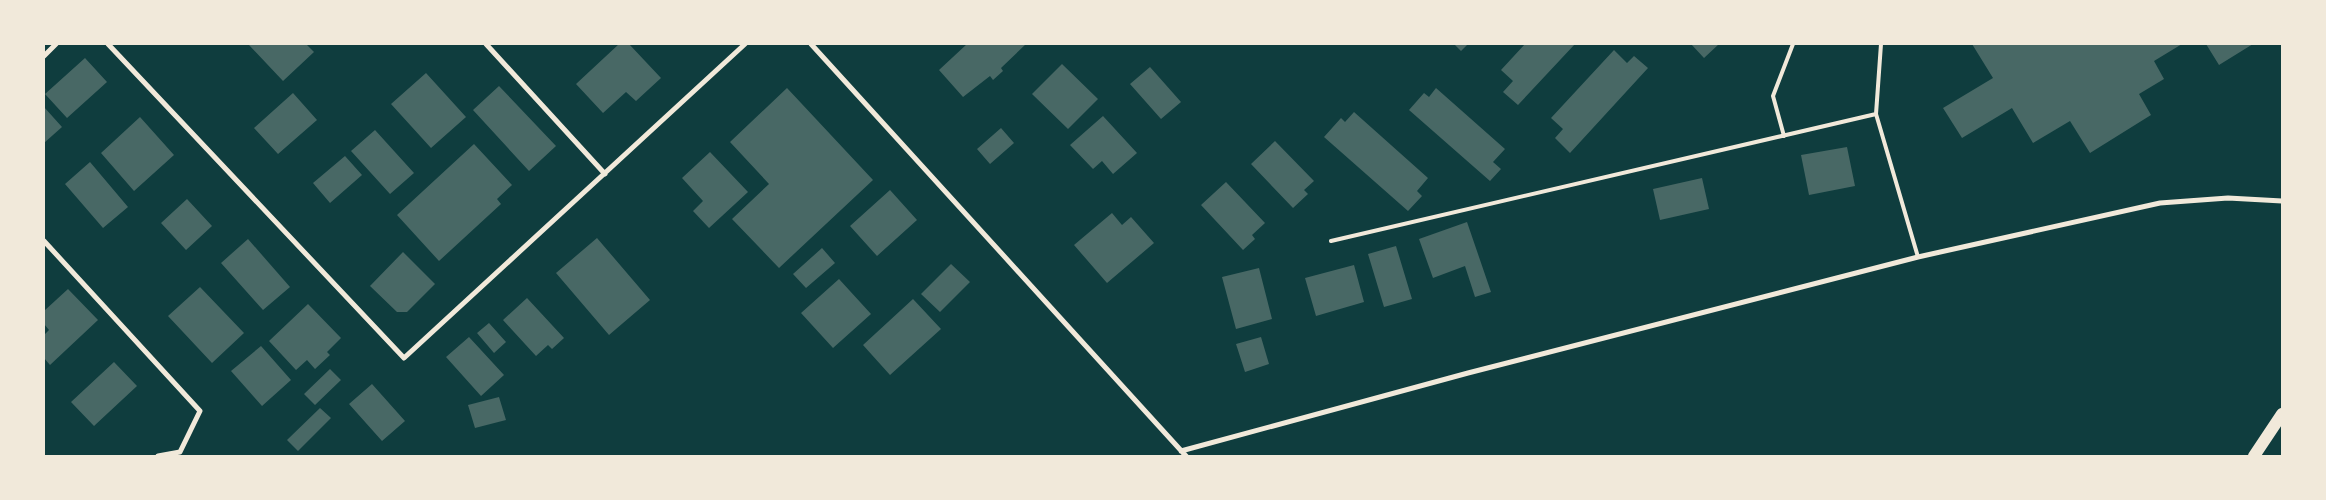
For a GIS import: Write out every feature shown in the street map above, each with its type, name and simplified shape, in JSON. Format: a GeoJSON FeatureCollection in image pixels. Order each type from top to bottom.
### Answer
{"type":"FeatureCollection","features":[{"type":"Feature","properties":{"kind":"main road"},"geometry":{"type":"LineString","coordinates":[[2254,456],[2282,414]]}},
{"type":"Feature","properties":{"kind":"street"},"geometry":{"type":"LineString","coordinates":[[44,56],[56,44]]}},
{"type":"Feature","properties":{"kind":"street"},"geometry":{"type":"LineString","coordinates":[[108,44],[404,358],[745,44]]}},
{"type":"Feature","properties":{"kind":"street"},"geometry":{"type":"LineString","coordinates":[[486,44],[606,174]]}},
{"type":"Feature","properties":{"kind":"street"},"geometry":{"type":"LineString","coordinates":[[811,44],[1186,456]]}},
{"type":"Feature","properties":{"kind":"street"},"geometry":{"type":"LineString","coordinates":[[1181,451],[1468,373],[1918,257],[2160,203],[2228,198],[2282,201]]}},
{"type":"Feature","properties":{"kind":"street"},"geometry":{"type":"LineString","coordinates":[[44,241],[200,411],[180,452],[158,456]]}},
{"type":"Feature","properties":{"kind":"lane"},"geometry":{"type":"LineString","coordinates":[[1784,136],[1772,96],[1793,44]]}},
{"type":"Feature","properties":{"kind":"lane"},"geometry":{"type":"LineString","coordinates":[[1880,44],[1876,114],[1918,257]]}},
{"type":"Feature","properties":{"kind":"lane"},"geometry":{"type":"LineString","coordinates":[[1331,241],[1876,114]]}},
{"type":"Feature","properties":{"kind":"building"},"geometry":{"type":"Polygon","coordinates":[[[306,44],[314,52],[283,81],[249,45],[306,44]]]}},
{"type":"Feature","properties":{"kind":"building"},"geometry":{"type":"Polygon","coordinates":[[[619,44],[629,44],[661,78],[636,101],[626,92],[603,113],[576,84],[619,44]]]}},
{"type":"Feature","properties":{"kind":"building"},"geometry":{"type":"Polygon","coordinates":[[[967,44],[1026,44],[1001,68],[1003,71],[993,80],[990,76],[963,97],[939,70],[967,44]]]}},
{"type":"Feature","properties":{"kind":"building"},"geometry":{"type":"Polygon","coordinates":[[[1454,44],[1468,44],[1461,51],[1454,44]]]}},
{"type":"Feature","properties":{"kind":"building"},"geometry":{"type":"Polygon","coordinates":[[[1525,44],[1575,44],[1518,105],[1503,92],[1513,81],[1501,70],[1525,44]]]}},
{"type":"Feature","properties":{"kind":"building"},"geometry":{"type":"Polygon","coordinates":[[[1691,44],[1719,44],[1704,58],[1691,44]]]}},
{"type":"Feature","properties":{"kind":"building"},"geometry":{"type":"Polygon","coordinates":[[[1972,44],[2182,44],[2154,61],[2164,79],[2139,94],[2151,115],[2090,153],[2070,121],[2033,143],[2012,108],[1962,138],[1943,108],[1993,78],[1972,44]]]}},
{"type":"Feature","properties":{"kind":"building"},"geometry":{"type":"Polygon","coordinates":[[[2206,44],[2253,44],[2219,65],[2206,44]]]}},
{"type":"Feature","properties":{"kind":"building"},"geometry":{"type":"Polygon","coordinates":[[[1614,50],[1627,63],[1634,56],[1648,68],[1570,153],[1555,138],[1563,129],[1551,118],[1614,50]]]}},
{"type":"Feature","properties":{"kind":"building"},"geometry":{"type":"Polygon","coordinates":[[[85,58],[107,82],[67,118],[45,94],[85,58]]]}},
{"type":"Feature","properties":{"kind":"building"},"geometry":{"type":"Polygon","coordinates":[[[1062,64],[1098,99],[1068,129],[1032,94],[1062,64]]]}},
{"type":"Feature","properties":{"kind":"building"},"geometry":{"type":"Polygon","coordinates":[[[1150,67],[1181,102],[1161,119],[1130,84],[1150,67]]]}},
{"type":"Feature","properties":{"kind":"building"},"geometry":{"type":"Polygon","coordinates":[[[426,73],[466,117],[431,148],[391,104],[426,73]]]}},
{"type":"Feature","properties":{"kind":"building"},"geometry":{"type":"Polygon","coordinates":[[[499,86],[556,146],[529,171],[473,110],[499,86]]]}},
{"type":"Feature","properties":{"kind":"building"},"geometry":{"type":"Polygon","coordinates":[[[787,88],[873,180],[779,268],[732,219],[769,184],[730,142],[787,88]]]}},
{"type":"Feature","properties":{"kind":"building"},"geometry":{"type":"Polygon","coordinates":[[[1436,88],[1505,149],[1493,162],[1501,169],[1490,181],[1409,110],[1424,93],[1429,97],[1436,88]]]}},
{"type":"Feature","properties":{"kind":"building"},"geometry":{"type":"Polygon","coordinates":[[[293,93],[317,120],[278,154],[254,128],[293,93]]]}},
{"type":"Feature","properties":{"kind":"building"},"geometry":{"type":"Polygon","coordinates":[[[44,107],[62,127],[44,143],[44,107]]]}},
{"type":"Feature","properties":{"kind":"building"},"geometry":{"type":"Polygon","coordinates":[[[1354,112],[1428,178],[1417,191],[1422,196],[1408,211],[1324,137],[1341,118],[1345,122],[1354,112]]]}},
{"type":"Feature","properties":{"kind":"building"},"geometry":{"type":"Polygon","coordinates":[[[1103,116],[1137,153],[1113,174],[1102,161],[1093,169],[1070,145],[1103,116]]]}},
{"type":"Feature","properties":{"kind":"building"},"geometry":{"type":"Polygon","coordinates":[[[140,117],[174,155],[134,191],[101,153],[140,117]]]}},
{"type":"Feature","properties":{"kind":"building"},"geometry":{"type":"Polygon","coordinates":[[[1001,128],[1014,143],[990,164],[977,149],[1001,128]]]}},
{"type":"Feature","properties":{"kind":"building"},"geometry":{"type":"Polygon","coordinates":[[[375,130],[414,173],[390,194],[351,151],[375,130]]]}},
{"type":"Feature","properties":{"kind":"building"},"geometry":{"type":"Polygon","coordinates":[[[1275,141],[1314,181],[1304,190],[1308,194],[1293,208],[1251,164],[1275,141]]]}},
{"type":"Feature","properties":{"kind":"building"},"geometry":{"type":"Polygon","coordinates":[[[474,144],[512,185],[497,199],[501,204],[439,261],[397,215],[474,144]]]}},
{"type":"Feature","properties":{"kind":"building"},"geometry":{"type":"Polygon","coordinates":[[[1847,147],[1855,186],[1809,195],[1801,155],[1847,147]]]}},
{"type":"Feature","properties":{"kind":"building"},"geometry":{"type":"Polygon","coordinates":[[[710,152],[748,192],[709,228],[693,211],[703,201],[682,178],[710,152]]]}},
{"type":"Feature","properties":{"kind":"building"},"geometry":{"type":"Polygon","coordinates":[[[345,156],[362,175],[330,203],[313,183],[345,156]]]}},
{"type":"Feature","properties":{"kind":"building"},"geometry":{"type":"Polygon","coordinates":[[[90,162],[128,207],[103,228],[65,184],[90,162]]]}},
{"type":"Feature","properties":{"kind":"building"},"geometry":{"type":"Polygon","coordinates":[[[1702,178],[1709,209],[1660,220],[1653,189],[1702,178]]]}},
{"type":"Feature","properties":{"kind":"building"},"geometry":{"type":"Polygon","coordinates":[[[1226,182],[1265,223],[1252,235],[1255,239],[1243,250],[1201,205],[1226,182]]]}},
{"type":"Feature","properties":{"kind":"building"},"geometry":{"type":"Polygon","coordinates":[[[890,190],[917,220],[877,256],[850,226],[890,190]]]}},
{"type":"Feature","properties":{"kind":"building"},"geometry":{"type":"Polygon","coordinates":[[[187,199],[212,226],[186,250],[161,223],[187,199]]]}},
{"type":"Feature","properties":{"kind":"building"},"geometry":{"type":"Polygon","coordinates":[[[1112,213],[1122,225],[1131,217],[1154,243],[1107,283],[1074,245],[1112,213]]]}},
{"type":"Feature","properties":{"kind":"building"},"geometry":{"type":"Polygon","coordinates":[[[1467,222],[1491,292],[1475,297],[1465,266],[1433,278],[1419,239],[1467,222]]]}},
{"type":"Feature","properties":{"kind":"building"},"geometry":{"type":"Polygon","coordinates":[[[597,238],[650,300],[609,335],[556,273],[597,238]]]}},
{"type":"Feature","properties":{"kind":"building"},"geometry":{"type":"Polygon","coordinates":[[[248,239],[290,287],[263,310],[221,263],[248,239]]]}},
{"type":"Feature","properties":{"kind":"building"},"geometry":{"type":"Polygon","coordinates":[[[1396,246],[1412,299],[1384,307],[1368,254],[1396,246]]]}},
{"type":"Feature","properties":{"kind":"building"},"geometry":{"type":"Polygon","coordinates":[[[822,248],[835,263],[806,288],[793,274],[822,248]]]}},
{"type":"Feature","properties":{"kind":"building"},"geometry":{"type":"Polygon","coordinates":[[[403,252],[435,284],[407,312],[397,312],[370,286],[403,252]]]}},
{"type":"Feature","properties":{"kind":"building"},"geometry":{"type":"Polygon","coordinates":[[[951,264],[970,282],[940,312],[921,294],[951,264]]]}},
{"type":"Feature","properties":{"kind":"building"},"geometry":{"type":"Polygon","coordinates":[[[1354,265],[1364,302],[1316,316],[1305,278],[1354,265]]]}},
{"type":"Feature","properties":{"kind":"building"},"geometry":{"type":"Polygon","coordinates":[[[1259,268],[1272,319],[1236,329],[1222,277],[1259,268]]]}},
{"type":"Feature","properties":{"kind":"building"},"geometry":{"type":"Polygon","coordinates":[[[839,279],[871,314],[833,348],[801,313],[839,279]]]}},
{"type":"Feature","properties":{"kind":"building"},"geometry":{"type":"Polygon","coordinates":[[[200,287],[244,333],[212,363],[168,316],[200,287]]]}},
{"type":"Feature","properties":{"kind":"building"},"geometry":{"type":"Polygon","coordinates":[[[68,289],[98,320],[50,365],[44,358],[44,335],[49,330],[44,324],[44,311],[68,289]]]}},
{"type":"Feature","properties":{"kind":"building"},"geometry":{"type":"Polygon","coordinates":[[[527,298],[564,338],[552,349],[548,345],[536,356],[503,320],[527,298]]]}},
{"type":"Feature","properties":{"kind":"building"},"geometry":{"type":"Polygon","coordinates":[[[913,299],[941,329],[890,375],[863,345],[913,299]]]}},
{"type":"Feature","properties":{"kind":"building"},"geometry":{"type":"Polygon","coordinates":[[[308,304],[341,338],[327,352],[330,355],[315,369],[307,360],[296,370],[269,341],[308,304]]]}},
{"type":"Feature","properties":{"kind":"building"},"geometry":{"type":"Polygon","coordinates":[[[489,323],[506,342],[494,353],[477,333],[489,323]]]}},
{"type":"Feature","properties":{"kind":"building"},"geometry":{"type":"Polygon","coordinates":[[[469,337],[504,375],[481,396],[446,357],[469,337]]]}},
{"type":"Feature","properties":{"kind":"building"},"geometry":{"type":"Polygon","coordinates":[[[1261,337],[1269,364],[1245,372],[1236,344],[1261,337]]]}},
{"type":"Feature","properties":{"kind":"building"},"geometry":{"type":"Polygon","coordinates":[[[261,346],[291,380],[262,406],[231,371],[261,346]]]}},
{"type":"Feature","properties":{"kind":"building"},"geometry":{"type":"Polygon","coordinates":[[[114,362],[137,386],[94,426],[71,402],[114,362]]]}},
{"type":"Feature","properties":{"kind":"building"},"geometry":{"type":"Polygon","coordinates":[[[330,369],[341,380],[315,405],[304,394],[330,369]]]}},
{"type":"Feature","properties":{"kind":"building"},"geometry":{"type":"Polygon","coordinates":[[[372,384],[405,421],[382,441],[349,404],[372,384]]]}},
{"type":"Feature","properties":{"kind":"building"},"geometry":{"type":"Polygon","coordinates":[[[499,397],[506,420],[475,428],[468,405],[499,397]]]}},
{"type":"Feature","properties":{"kind":"building"},"geometry":{"type":"Polygon","coordinates":[[[320,408],[331,418],[298,451],[287,440],[320,408]]]}}]}
